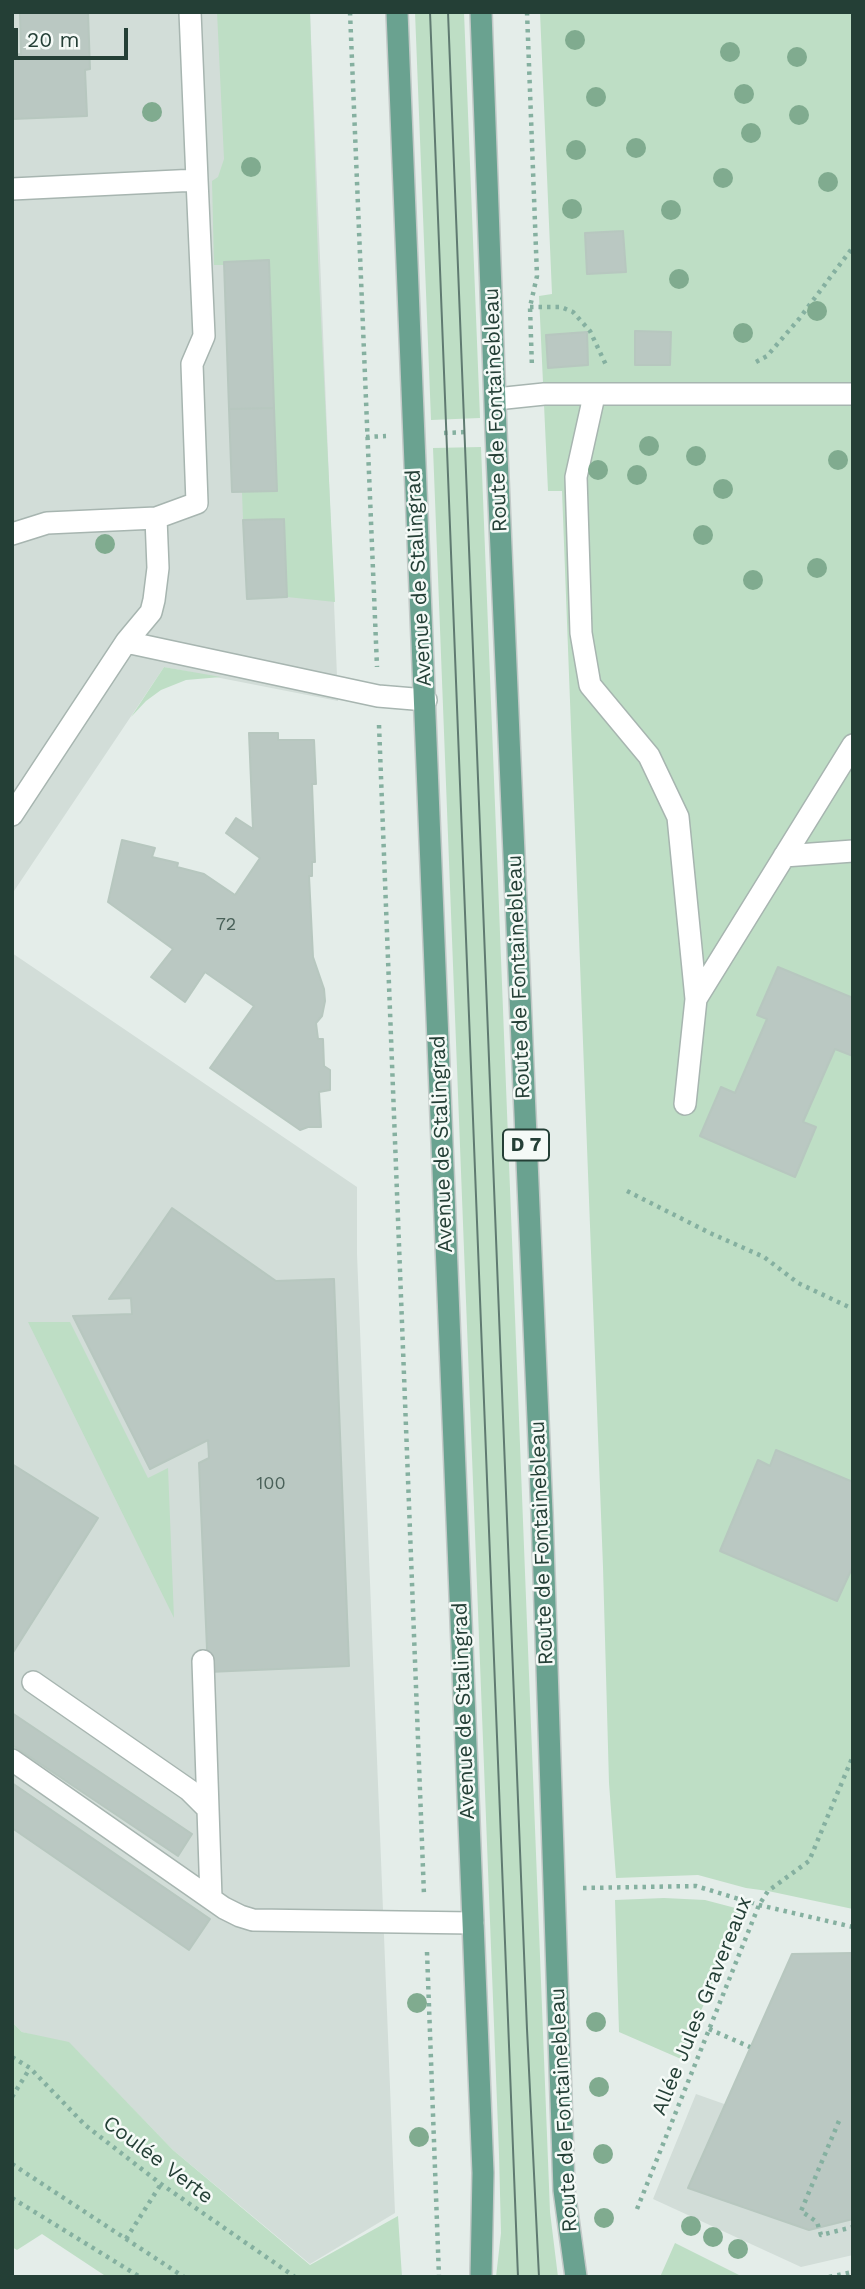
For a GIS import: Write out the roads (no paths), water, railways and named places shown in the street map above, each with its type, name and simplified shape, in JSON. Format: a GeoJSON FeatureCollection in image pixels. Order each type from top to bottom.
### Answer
{"type":"FeatureCollection","features":[{"type":"Feature","properties":{"kind":"main road","name":"Avenue de Stalingrad"},"geometry":{"type":"LineString","coordinates":[[397,12],[483,2173],[481,2277]]}},
{"type":"Feature","properties":{"kind":"main road","name":"Route de Fontainebleau"},"geometry":{"type":"LineString","coordinates":[[481,12],[541,1485],[564,2190],[576,2277]]}},
{"type":"Feature","properties":{"kind":"lane"},"geometry":{"type":"LineString","coordinates":[[12,534],[47,523],[156,518],[197,502],[192,364],[204,336],[190,12]]}},
{"type":"Feature","properties":{"kind":"lane"},"geometry":{"type":"LineString","coordinates":[[12,189],[197,180]]}},
{"type":"Feature","properties":{"kind":"lane"},"geometry":{"type":"LineString","coordinates":[[496,400],[544,394],[853,394]]}},
{"type":"Feature","properties":{"kind":"lane"},"geometry":{"type":"LineString","coordinates":[[594,396],[576,477],[580,633],[590,685],[649,756],[678,817],[696,999],[685,1104]]}},
{"type":"Feature","properties":{"kind":"lane"},"geometry":{"type":"LineString","coordinates":[[12,816],[125,642],[151,612],[158,568],[156,518]]}},
{"type":"Feature","properties":{"kind":"lane"},"geometry":{"type":"LineString","coordinates":[[125,642],[378,696],[426,700]]}},
{"type":"Feature","properties":{"kind":"lane"},"geometry":{"type":"LineString","coordinates":[[696,999],[853,745]]}},
{"type":"Feature","properties":{"kind":"lane"},"geometry":{"type":"LineString","coordinates":[[784,856],[853,851]]}},
{"type":"Feature","properties":{"kind":"lane"},"geometry":{"type":"LineString","coordinates":[[203,1661],[211,1898]]}},
{"type":"Feature","properties":{"kind":"lane"},"geometry":{"type":"LineString","coordinates":[[33,1682],[189,1790],[208,1809]]}},
{"type":"Feature","properties":{"kind":"lane"},"geometry":{"type":"LineString","coordinates":[[12,1760],[224,1908],[253,1920],[473,1923]]}},
{"type":"Feature","properties":{"kind":"tram line"},"geometry":{"type":"LineString","coordinates":[[430,12],[518,2277]]}},
{"type":"Feature","properties":{"kind":"tram line"},"geometry":{"type":"LineString","coordinates":[[448,12],[539,2277]]}}]}
